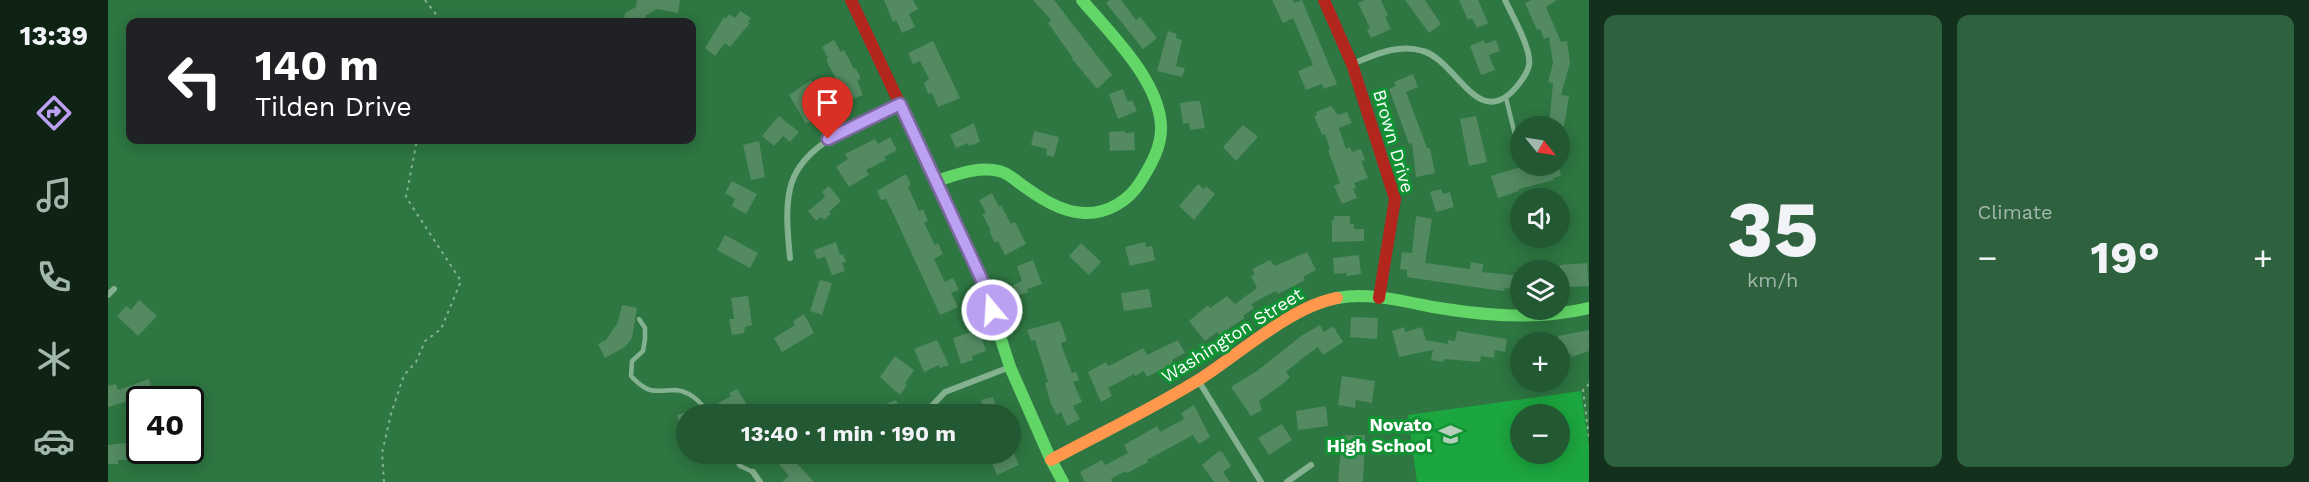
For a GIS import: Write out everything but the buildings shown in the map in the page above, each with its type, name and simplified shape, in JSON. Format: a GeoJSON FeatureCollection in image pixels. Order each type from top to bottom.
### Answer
{"type":"FeatureCollection","features":[{"type":"Feature","properties":{"kind":"street"},"geometry":{"type":"LineString","coordinates":[[851,0],[981,278],[1010,368],[1050,460],[1063,482]]}},
{"type":"Feature","properties":{"kind":"street"},"geometry":{"type":"LineString","coordinates":[[936,181],[960,173],[987,170],[1007,174],[1042,199],[1065,211],[1086,213],[1114,205],[1130,196],[1148,171],[1156,151],[1161,126],[1152,92],[1127,53],[1082,0]]}},
{"type":"Feature","properties":{"kind":"street","name":"Brown Drive"},"geometry":{"type":"LineString","coordinates":[[1324,0],[1352,64],[1395,199],[1378,298]]}},
{"type":"Feature","properties":{"kind":"street"},"geometry":{"type":"LineString","coordinates":[[1352,64],[1387,50],[1425,51],[1442,62],[1468,91],[1484,100],[1503,101],[1522,81],[1530,64],[1527,51],[1505,0]]}},
{"type":"Feature","properties":{"kind":"street"},"geometry":{"type":"LineString","coordinates":[[790,258],[787,216],[790,188],[798,169],[814,150],[828,139],[900,104]]}},
{"type":"Feature","properties":{"kind":"street"},"geometry":{"type":"LineString","coordinates":[[108,295],[114,289]]}},
{"type":"Feature","properties":{"kind":"street","name":"Washington Street"},"geometry":{"type":"LineString","coordinates":[[1050,460],[1198,380],[1302,312],[1327,299],[1347,296],[1378,298],[1516,318],[1545,317],[1589,308]]}},
{"type":"Feature","properties":{"kind":"street"},"geometry":{"type":"LineString","coordinates":[[934,404],[945,392],[1010,368]]}},
{"type":"Feature","properties":{"kind":"street"},"geometry":{"type":"LineString","coordinates":[[1198,380],[1261,482]]}},
{"type":"Feature","properties":{"kind":"street"},"geometry":{"type":"LineString","coordinates":[[1287,482],[1311,465]]}},
{"type":"Feature","properties":{"kind":"street"},"geometry":{"type":"LineString","coordinates":[[753,472],[760,482]]}},
{"type":"Feature","properties":{"kind":"lane"},"geometry":{"type":"LineString","coordinates":[[1506,98],[1510,116]]}},
{"type":"Feature","properties":{"kind":"lane"},"geometry":{"type":"LineString","coordinates":[[639,319],[645,328],[645,339],[643,351],[632,361],[631,375],[640,385],[649,390],[678,390],[703,404]]}},
{"type":"Feature","properties":{"kind":"lane"},"geometry":{"type":"LineString","coordinates":[[739,464],[753,472]]}},
{"type":"Feature","properties":{"kind":"path"},"geometry":{"type":"LineString","coordinates":[[425,0],[437,18]]}},
{"type":"Feature","properties":{"kind":"path"},"geometry":{"type":"LineString","coordinates":[[384,482],[382,453],[391,414],[404,375],[416,362],[425,341],[441,329],[460,281],[406,197],[416,144]]}},
{"type":"Feature","properties":{"kind":"path"},"geometry":{"type":"LineString","coordinates":[[1589,384],[1583,390],[1589,438]]}},
{"type":"Feature","properties":{"kind":"green space"},"geometry":{"type":"Polygon","coordinates":[[[1581,391],[1589,447],[1589,482],[1417,482],[1408,415],[1581,391]]]}},
{"type":"Feature","properties":{"kind":"traffic: fast"},"geometry":{"type":"LineString","coordinates":[[936,181],[975,170],[999,171],[1051,204],[1084,213],[1109,209],[1124,200],[1136,188],[1158,148],[1161,133],[1158,109],[1143,75],[1119,42],[1082,0]]}},
{"type":"Feature","properties":{"kind":"traffic: fast"},"geometry":{"type":"LineString","coordinates":[[951,213],[981,277],[1010,367],[1063,482]]}},
{"type":"Feature","properties":{"kind":"traffic: fast"},"geometry":{"type":"LineString","coordinates":[[1337,298],[1373,297],[1453,310],[1511,315],[1550,314],[1589,308]]}},
{"type":"Feature","properties":{"kind":"traffic: slow"},"geometry":{"type":"LineString","coordinates":[[1051,460],[1182,390],[1284,321],[1320,303],[1337,298]]}},
{"type":"Feature","properties":{"kind":"traffic: jam"},"geometry":{"type":"LineString","coordinates":[[851,0],[951,213]]}},
{"type":"Feature","properties":{"kind":"traffic: jam"},"geometry":{"type":"LineString","coordinates":[[1324,0],[1352,64],[1395,199],[1379,298]]}},
{"type":"Feature","properties":{"kind":"place","name":"Novato High School"},"geometry":{"type":"Point","coordinates":[1450,434]}},
{"type":"Feature","properties":{"kind":"route"},"geometry":{"type":"LineString","coordinates":[[828,139],[900,104],[981,278],[992,310]]}}]}
